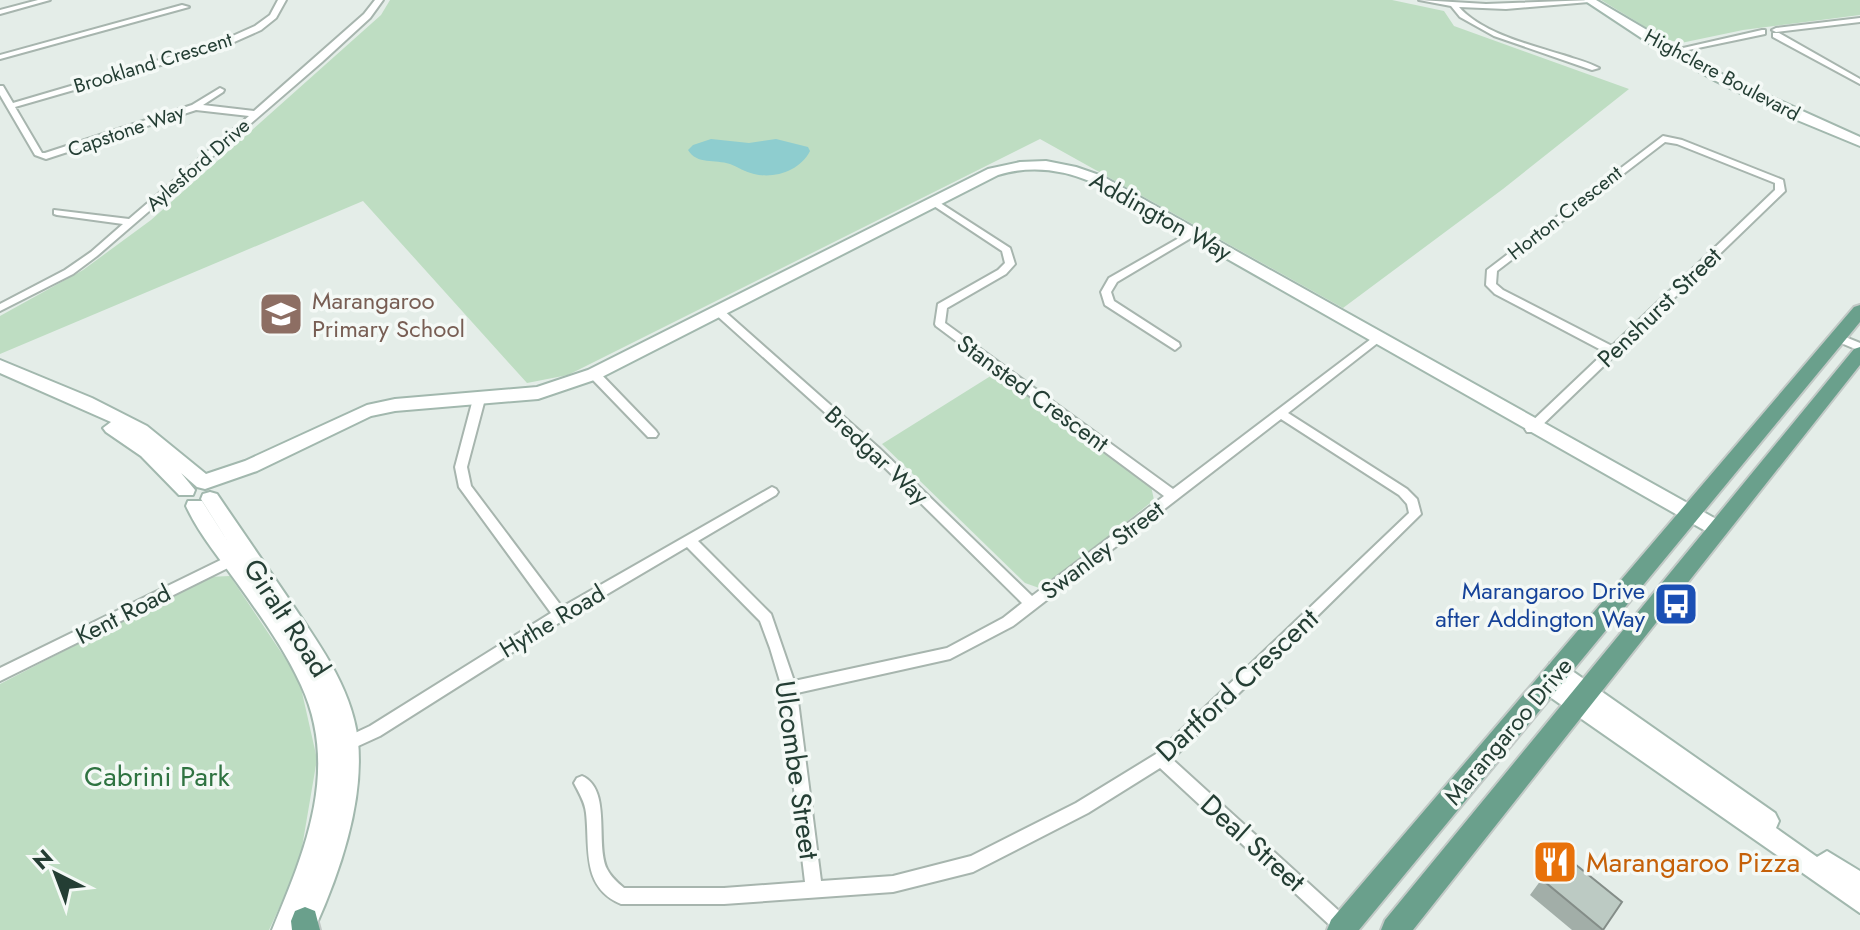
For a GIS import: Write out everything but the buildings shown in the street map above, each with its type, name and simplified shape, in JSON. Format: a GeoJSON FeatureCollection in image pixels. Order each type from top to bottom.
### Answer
{"type":"FeatureCollection","features":[{"type":"Feature","properties":{"kind":"main road","name":"Marangaroo Drive"},"geometry":{"type":"LineString","coordinates":[[1342,928],[1860,311]]}},
{"type":"Feature","properties":{"kind":"main road","name":"Marangaroo Drive"},"geometry":{"type":"LineString","coordinates":[[1395,930],[1860,350]]}},
{"type":"Feature","properties":{"kind":"street"},"geometry":{"type":"LineString","coordinates":[[0,12],[46,0]]}},
{"type":"Feature","properties":{"kind":"street","name":"Brookland Crescent"},"geometry":{"type":"LineString","coordinates":[[11,106],[227,42],[258,28],[273,16],[282,0]]}},
{"type":"Feature","properties":{"kind":"street","name":"Aylesford Drive"},"geometry":{"type":"LineString","coordinates":[[0,308],[69,272],[132,222],[367,16],[379,0]]}},
{"type":"Feature","properties":{"kind":"street"},"geometry":{"type":"LineString","coordinates":[[1423,0],[1454,6],[1507,8],[1589,0]]}},
{"type":"Feature","properties":{"kind":"street","name":"Highclere Boulevard"},"geometry":{"type":"LineString","coordinates":[[1589,0],[1674,51],[1788,112],[1860,142]]}},
{"type":"Feature","properties":{"kind":"street"},"geometry":{"type":"LineString","coordinates":[[1454,6],[1465,20],[1595,68]]}},
{"type":"Feature","properties":{"kind":"street"},"geometry":{"type":"LineString","coordinates":[[0,57],[185,7]]}},
{"type":"Feature","properties":{"kind":"street"},"geometry":{"type":"LineString","coordinates":[[1674,51],[1762,32],[1857,23]]}},
{"type":"Feature","properties":{"kind":"street"},"geometry":{"type":"LineString","coordinates":[[1776,32],[1860,82]]}},
{"type":"Feature","properties":{"kind":"street","name":"Capstone Way"},"geometry":{"type":"LineString","coordinates":[[0,89],[39,155],[46,156],[195,107],[220,90]]}},
{"type":"Feature","properties":{"kind":"street","name":"Capstone Way"},"geometry":{"type":"LineString","coordinates":[[195,107],[255,114]]}},
{"type":"Feature","properties":{"kind":"street","name":"Horton Crescent"},"geometry":{"type":"LineString","coordinates":[[1613,351],[1499,292],[1491,285],[1492,270],[1663,139],[1693,147],[1780,182]]}},
{"type":"Feature","properties":{"kind":"street","name":"Addington Way"},"geometry":{"type":"LineString","coordinates":[[202,493],[367,411],[395,405],[557,393],[936,204],[1007,172],[1033,167],[1054,169],[1091,181],[1716,532]]}},
{"type":"Feature","properties":{"kind":"street","name":"Penshurst Street"},"geometry":{"type":"LineString","coordinates":[[1533,427],[1780,191],[1780,182]]}},
{"type":"Feature","properties":{"kind":"street","name":"Stansted Crescent"},"geometry":{"type":"LineString","coordinates":[[936,204],[1007,250],[1010,258],[1010,264],[1002,272],[942,306],[940,324],[1173,496]]}},
{"type":"Feature","properties":{"kind":"street"},"geometry":{"type":"LineString","coordinates":[[57,212],[132,222]]}},
{"type":"Feature","properties":{"kind":"street"},"geometry":{"type":"LineString","coordinates":[[1175,346],[1109,303],[1106,292],[1113,280],[1190,235]]}},
{"type":"Feature","properties":{"kind":"street","name":"Bredgar Way"},"geometry":{"type":"LineString","coordinates":[[720,313],[875,451],[1032,604]]}},
{"type":"Feature","properties":{"kind":"street"},"geometry":{"type":"LineString","coordinates":[[1838,338],[1860,350]]}},
{"type":"Feature","properties":{"kind":"street","name":"Swanley Street"},"geometry":{"type":"LineString","coordinates":[[789,688],[950,653],[1008,622],[1377,340]]}},
{"type":"Feature","properties":{"kind":"street","name":"Giralt Road"},"geometry":{"type":"LineString","coordinates":[[0,366],[86,402],[141,430],[202,493],[303,667],[339,747],[299,928]]}},
{"type":"Feature","properties":{"kind":"street"},"geometry":{"type":"LineString","coordinates":[[596,376],[652,434]]}},
{"type":"Feature","properties":{"kind":"street","name":"Giralt Road"},"geometry":{"type":"LineString","coordinates":[[0,379],[127,436],[202,493]]}},
{"type":"Feature","properties":{"kind":"street"},"geometry":{"type":"LineString","coordinates":[[479,399],[461,467],[465,487],[560,615]]}},
{"type":"Feature","properties":{"kind":"street","name":"Dartford Crescent"},"geometry":{"type":"LineString","coordinates":[[582,783],[592,794],[596,870],[609,888],[621,896],[724,896],[893,884],[973,864],[1082,808],[1161,759],[1415,514],[1413,502],[1403,492],[1281,414]]}},
{"type":"Feature","properties":{"kind":"street","name":"Hythe Road"},"geometry":{"type":"LineString","coordinates":[[339,747],[375,731],[560,615],[772,492]]}},
{"type":"Feature","properties":{"kind":"street","name":"Ulcombe Street"},"geometry":{"type":"LineString","coordinates":[[688,540],[766,618],[789,688],[814,890]]}},
{"type":"Feature","properties":{"kind":"street","name":"Kent Road"},"geometry":{"type":"LineString","coordinates":[[0,675],[238,556]]}},
{"type":"Feature","properties":{"kind":"street"},"geometry":{"type":"LineString","coordinates":[[1553,677],[1860,886]]}},
{"type":"Feature","properties":{"kind":"street"},"geometry":{"type":"LineString","coordinates":[[1582,697],[1860,901]]}},
{"type":"Feature","properties":{"kind":"street","name":"Deal Street"},"geometry":{"type":"LineString","coordinates":[[1161,759],[1342,928]]}},
{"type":"Feature","properties":{"kind":"green space"},"geometry":{"type":"Polygon","coordinates":[[[390,0],[1392,0],[1444,11],[1454,26],[1629,89],[1503,189],[1343,308],[1040,139],[568,375],[527,383],[363,201],[0,354],[0,316],[83,270],[151,220],[381,15],[390,0]]]}},
{"type":"Feature","properties":{"kind":"green space"},"geometry":{"type":"Polygon","coordinates":[[[1601,0],[1860,0],[1860,15],[1743,30],[1681,43],[1665,39],[1601,0]]]}},
{"type":"Feature","properties":{"kind":"green space"},"geometry":{"type":"Polygon","coordinates":[[[997,372],[1151,486],[1154,500],[1042,589],[1025,583],[882,444],[997,372]]]}},
{"type":"Feature","properties":{"kind":"green space","name":"Cabrini Park"},"geometry":{"type":"Polygon","coordinates":[[[230,576],[299,679],[317,759],[299,865],[269,930],[0,930],[0,684],[207,577],[230,576]]]}},
{"type":"Feature","properties":{"kind":"water"},"geometry":{"type":"Polygon","coordinates":[[[711,139],[749,143],[776,139],[808,147],[810,151],[800,164],[786,172],[762,175],[730,164],[701,160],[688,150],[711,139]]]}},
{"type":"Feature","properties":{"kind":"place","name":"Marangaroo Primary School"},"geometry":{"type":"Point","coordinates":[281,314]}},
{"type":"Feature","properties":{"kind":"place","name":"Marangaroo Drive after Addington Way"},"geometry":{"type":"Point","coordinates":[1676,604]}},
{"type":"Feature","properties":{"kind":"place","name":"Marangaroo Pizza"},"geometry":{"type":"Point","coordinates":[1555,862]}}]}
